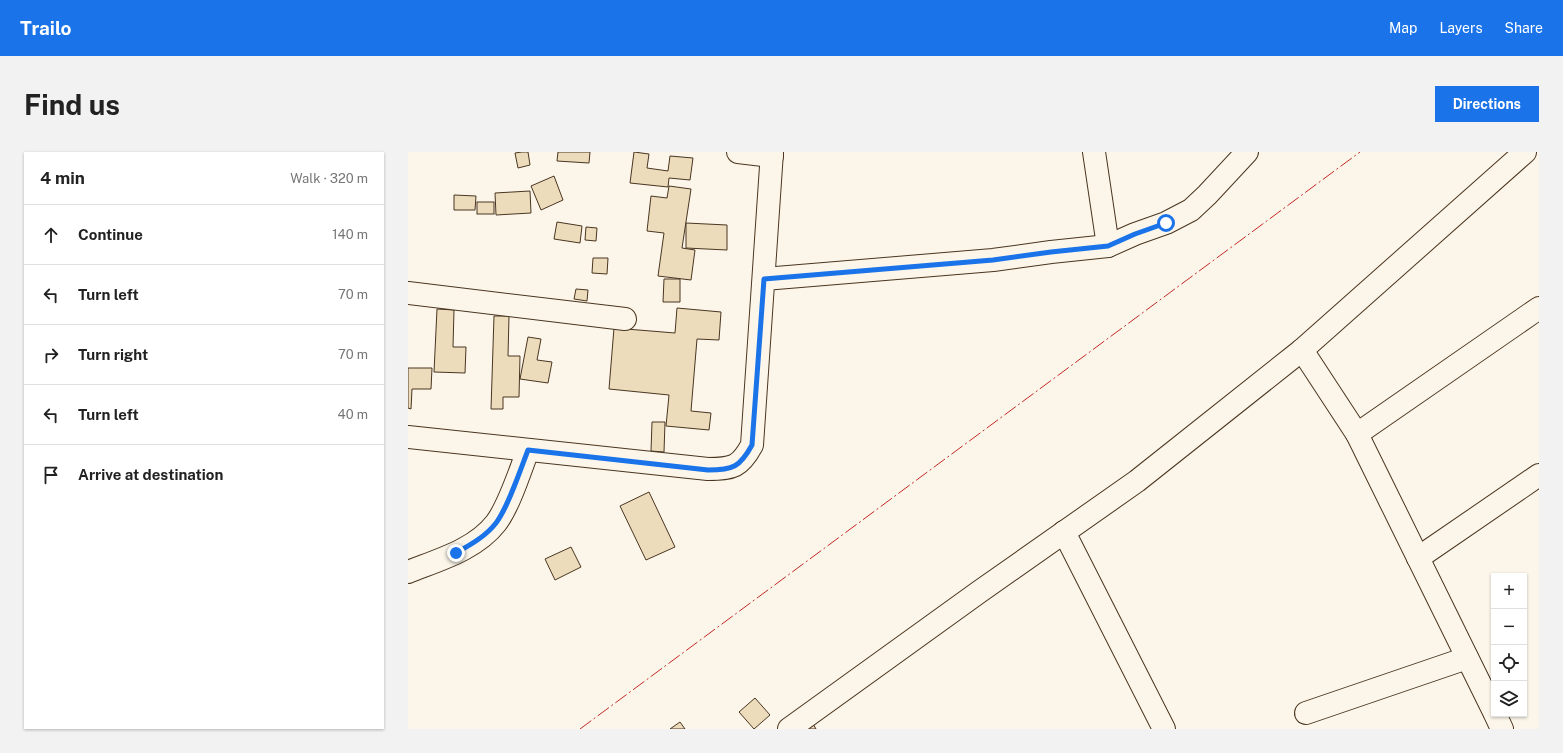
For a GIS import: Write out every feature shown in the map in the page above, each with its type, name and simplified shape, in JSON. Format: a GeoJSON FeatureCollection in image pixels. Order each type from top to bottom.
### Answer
{"type":"FeatureCollection","features":[{"type":"Feature","properties":{"kind":"street"},"geometry":{"type":"LineString","coordinates":[[408,437],[708,470],[725,470],[737,465],[745,458],[752,445],[772,154],[738,152]]}},
{"type":"Feature","properties":{"kind":"street"},"geometry":{"type":"LineString","coordinates":[[1094,152],[1108,246]]}},
{"type":"Feature","properties":{"kind":"street"},"geometry":{"type":"LineString","coordinates":[[764,279],[993,260],[1108,246],[1135,234],[1166,223],[1191,210],[1247,152]]}},
{"type":"Feature","properties":{"kind":"street"},"geometry":{"type":"LineString","coordinates":[[789,729],[1137,481],[1302,350],[1526,152]]}},
{"type":"Feature","properties":{"kind":"street"},"geometry":{"type":"LineString","coordinates":[[408,293],[625,319]]}},
{"type":"Feature","properties":{"kind":"street"},"geometry":{"type":"LineString","coordinates":[[1357,434],[1539,308]]}},
{"type":"Feature","properties":{"kind":"street"},"geometry":{"type":"LineString","coordinates":[[1302,350],[1357,434],[1491,705]]}},
{"type":"Feature","properties":{"kind":"street"},"geometry":{"type":"LineString","coordinates":[[408,572],[456,553],[478,540],[496,523],[506,504],[528,450]]}},
{"type":"Feature","properties":{"kind":"street"},"geometry":{"type":"LineString","coordinates":[[1418,558],[1539,475]]}},
{"type":"Feature","properties":{"kind":"street"},"geometry":{"type":"LineString","coordinates":[[1064,532],[1164,729]]}},
{"type":"Feature","properties":{"kind":"street"},"geometry":{"type":"LineString","coordinates":[[1306,713],[1467,658]]}},
{"type":"Feature","properties":{"kind":"street"},"geometry":{"type":"LineString","coordinates":[[1497,717],[1502,729]]}},
{"type":"Feature","properties":{"kind":"building"},"geometry":{"type":"Polygon","coordinates":[[[528,152],[530,165],[518,168],[515,153],[528,152]]]}},
{"type":"Feature","properties":{"kind":"building"},"geometry":{"type":"Polygon","coordinates":[[[558,152],[590,152],[589,163],[557,161],[558,152]]]}},
{"type":"Feature","properties":{"kind":"building"},"geometry":{"type":"Polygon","coordinates":[[[634,152],[649,154],[647,168],[668,171],[670,156],[693,158],[690,180],[669,178],[668,187],[630,183],[634,152]]]}},
{"type":"Feature","properties":{"kind":"building"},"geometry":{"type":"Polygon","coordinates":[[[554,176],[563,200],[541,210],[531,186],[554,176]]]}},
{"type":"Feature","properties":{"kind":"building"},"geometry":{"type":"Polygon","coordinates":[[[669,186],[691,189],[682,248],[695,250],[691,280],[658,276],[664,233],[647,231],[651,196],[667,198],[669,186]]]}},
{"type":"Feature","properties":{"kind":"building"},"geometry":{"type":"Polygon","coordinates":[[[530,191],[531,213],[496,215],[495,193],[530,191]]]}},
{"type":"Feature","properties":{"kind":"building"},"geometry":{"type":"Polygon","coordinates":[[[454,195],[476,196],[475,210],[454,210],[454,195]]]}},
{"type":"Feature","properties":{"kind":"building"},"geometry":{"type":"Polygon","coordinates":[[[477,202],[494,202],[494,214],[477,214],[477,202]]]}},
{"type":"Feature","properties":{"kind":"building"},"geometry":{"type":"Polygon","coordinates":[[[557,222],[582,226],[580,243],[554,239],[557,222]]]}},
{"type":"Feature","properties":{"kind":"building"},"geometry":{"type":"Polygon","coordinates":[[[686,223],[727,225],[727,250],[686,248],[686,223]]]}},
{"type":"Feature","properties":{"kind":"building"},"geometry":{"type":"Polygon","coordinates":[[[586,227],[597,228],[596,241],[585,240],[586,227]]]}},
{"type":"Feature","properties":{"kind":"building"},"geometry":{"type":"Polygon","coordinates":[[[593,258],[608,258],[607,274],[592,273],[593,258]]]}},
{"type":"Feature","properties":{"kind":"building"},"geometry":{"type":"Polygon","coordinates":[[[664,279],[680,279],[680,302],[663,302],[664,279]]]}},
{"type":"Feature","properties":{"kind":"building"},"geometry":{"type":"Polygon","coordinates":[[[576,289],[588,290],[587,301],[574,299],[576,289]]]}},
{"type":"Feature","properties":{"kind":"building"},"geometry":{"type":"Polygon","coordinates":[[[677,308],[721,312],[719,340],[697,339],[691,411],[711,413],[709,430],[666,426],[669,395],[609,389],[614,328],[675,333],[677,308]]]}},
{"type":"Feature","properties":{"kind":"building"},"geometry":{"type":"Polygon","coordinates":[[[437,309],[454,310],[453,347],[466,347],[465,373],[434,372],[437,309]]]}},
{"type":"Feature","properties":{"kind":"building"},"geometry":{"type":"Polygon","coordinates":[[[494,316],[509,316],[508,356],[520,356],[519,397],[503,397],[503,409],[491,409],[494,316]]]}},
{"type":"Feature","properties":{"kind":"building"},"geometry":{"type":"Polygon","coordinates":[[[528,337],[541,339],[537,360],[552,362],[548,383],[520,379],[528,337]]]}},
{"type":"Feature","properties":{"kind":"building"},"geometry":{"type":"Polygon","coordinates":[[[408,368],[432,368],[431,389],[412,389],[411,409],[408,408],[408,368]]]}},
{"type":"Feature","properties":{"kind":"building"},"geometry":{"type":"Polygon","coordinates":[[[652,422],[665,422],[664,452],[651,451],[652,422]]]}},
{"type":"Feature","properties":{"kind":"building"},"geometry":{"type":"Polygon","coordinates":[[[649,492],[675,547],[646,560],[620,506],[649,492]]]}},
{"type":"Feature","properties":{"kind":"building"},"geometry":{"type":"Polygon","coordinates":[[[571,547],[581,567],[555,580],[545,559],[571,547]]]}},
{"type":"Feature","properties":{"kind":"building"},"geometry":{"type":"Polygon","coordinates":[[[755,698],[770,715],[754,729],[739,712],[755,698]]]}},
{"type":"Feature","properties":{"kind":"building"},"geometry":{"type":"Polygon","coordinates":[[[680,722],[685,729],[670,729],[680,722]]]}},
{"type":"Feature","properties":{"kind":"building"},"geometry":{"type":"Polygon","coordinates":[[[812,722],[816,729],[799,729],[812,722]]]}},
{"type":"Feature","properties":{"kind":"power"},"geometry":{"type":"LineString","coordinates":[[580,729],[1360,152]]}},
{"type":"Feature","properties":{"kind":"route"},"geometry":{"type":"LineString","coordinates":[[456,553],[478,540],[496,523],[506,504],[528,450],[708,470],[725,470],[737,465],[745,458],[752,445],[755,421],[764,279],[817,276],[993,260],[1108,246],[1135,234],[1166,223]]}}]}
